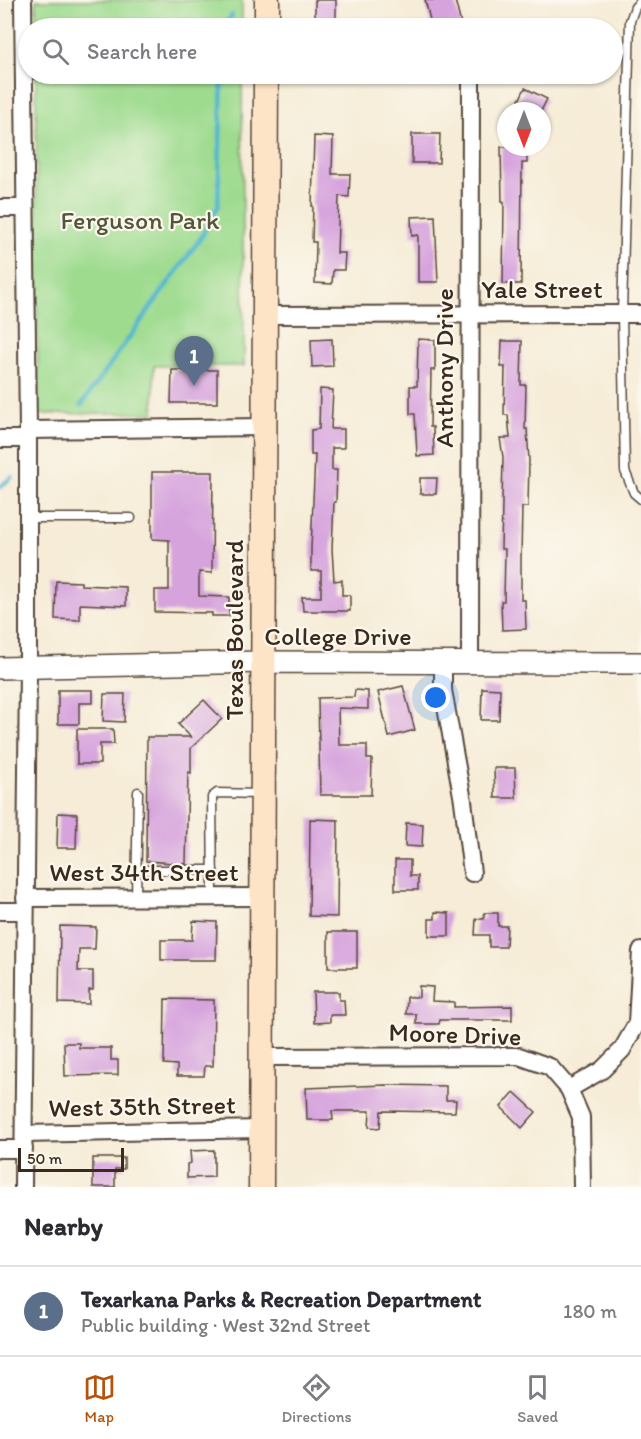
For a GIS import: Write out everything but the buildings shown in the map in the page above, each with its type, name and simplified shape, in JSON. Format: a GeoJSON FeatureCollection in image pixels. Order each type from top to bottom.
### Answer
{"type":"FeatureCollection","features":[{"type":"Feature","properties":{"kind":"main road"},"geometry":{"type":"LineString","coordinates":[[267,0],[267,18]]}},
{"type":"Feature","properties":{"kind":"main road","name":"Texas Boulevard"},"geometry":{"type":"LineString","coordinates":[[261,1187],[266,84]]}},
{"type":"Feature","properties":{"kind":"street"},"geometry":{"type":"LineString","coordinates":[[23,0],[23,18]]}},
{"type":"Feature","properties":{"kind":"street"},"geometry":{"type":"LineString","coordinates":[[23,1187],[28,667],[24,84]]}},
{"type":"Feature","properties":{"kind":"street","name":"Anthony Drive"},"geometry":{"type":"LineString","coordinates":[[470,663],[471,84]]}},
{"type":"Feature","properties":{"kind":"street"},"geometry":{"type":"LineString","coordinates":[[0,208],[25,208]]}},
{"type":"Feature","properties":{"kind":"street","name":"Yale Street"},"geometry":{"type":"LineString","coordinates":[[264,315],[641,314]]}},
{"type":"Feature","properties":{"kind":"street"},"geometry":{"type":"LineString","coordinates":[[0,439],[28,434],[264,427]]}},
{"type":"Feature","properties":{"kind":"street","name":"College Drive"},"geometry":{"type":"LineString","coordinates":[[0,668],[262,662],[641,663]]}},
{"type":"Feature","properties":{"kind":"street"},"geometry":{"type":"LineString","coordinates":[[443,663],[443,690],[463,801],[472,873]]}},
{"type":"Feature","properties":{"kind":"street","name":"West 34th Street"},"geometry":{"type":"LineString","coordinates":[[0,911],[25,904],[136,897],[262,897]]}},
{"type":"Feature","properties":{"kind":"street"},"geometry":{"type":"LineString","coordinates":[[569,1089],[602,1070],[622,1050],[637,1023],[641,951]]}},
{"type":"Feature","properties":{"kind":"street","name":"Moore Drive"},"geometry":{"type":"LineString","coordinates":[[263,1057],[519,1056],[550,1067],[569,1089],[581,1117],[582,1187]]}},
{"type":"Feature","properties":{"kind":"street","name":"West 35th Street"},"geometry":{"type":"LineString","coordinates":[[0,1149],[24,1141],[261,1130]]}},
{"type":"Feature","properties":{"kind":"lane"},"geometry":{"type":"LineString","coordinates":[[641,1],[635,7],[630,21],[622,314],[625,471],[634,493],[641,499]]}},
{"type":"Feature","properties":{"kind":"lane"},"geometry":{"type":"LineString","coordinates":[[28,518],[131,518]]}},
{"type":"Feature","properties":{"kind":"lane"},"geometry":{"type":"LineString","coordinates":[[136,897],[138,792]]}},
{"type":"Feature","properties":{"kind":"lane"},"geometry":{"type":"LineString","coordinates":[[213,897],[212,797],[217,794],[262,794]]}},
{"type":"Feature","properties":{"kind":"lane"},"geometry":{"type":"LineString","coordinates":[[137,870],[213,870]]}},
{"type":"Feature","properties":{"kind":"green space"},"geometry":{"type":"Polygon","coordinates":[[[36,0],[242,0],[242,18],[36,18],[36,0]]]}},
{"type":"Feature","properties":{"kind":"green space","name":"Ferguson Park"},"geometry":{"type":"Polygon","coordinates":[[[36,84],[242,84],[244,366],[154,366],[154,413],[38,414],[36,84]]]}},
{"type":"Feature","properties":{"kind":"waterway"},"geometry":{"type":"LineString","coordinates":[[81,405],[202,236],[218,206],[222,84]]}},
{"type":"Feature","properties":{"kind":"waterway"},"geometry":{"type":"LineString","coordinates":[[0,487],[12,477]]}},
{"type":"Feature","properties":{"kind":"place","name":"Texarkana Parks & Recreation Department"},"geometry":{"type":"Point","coordinates":[194,386]}}]}
